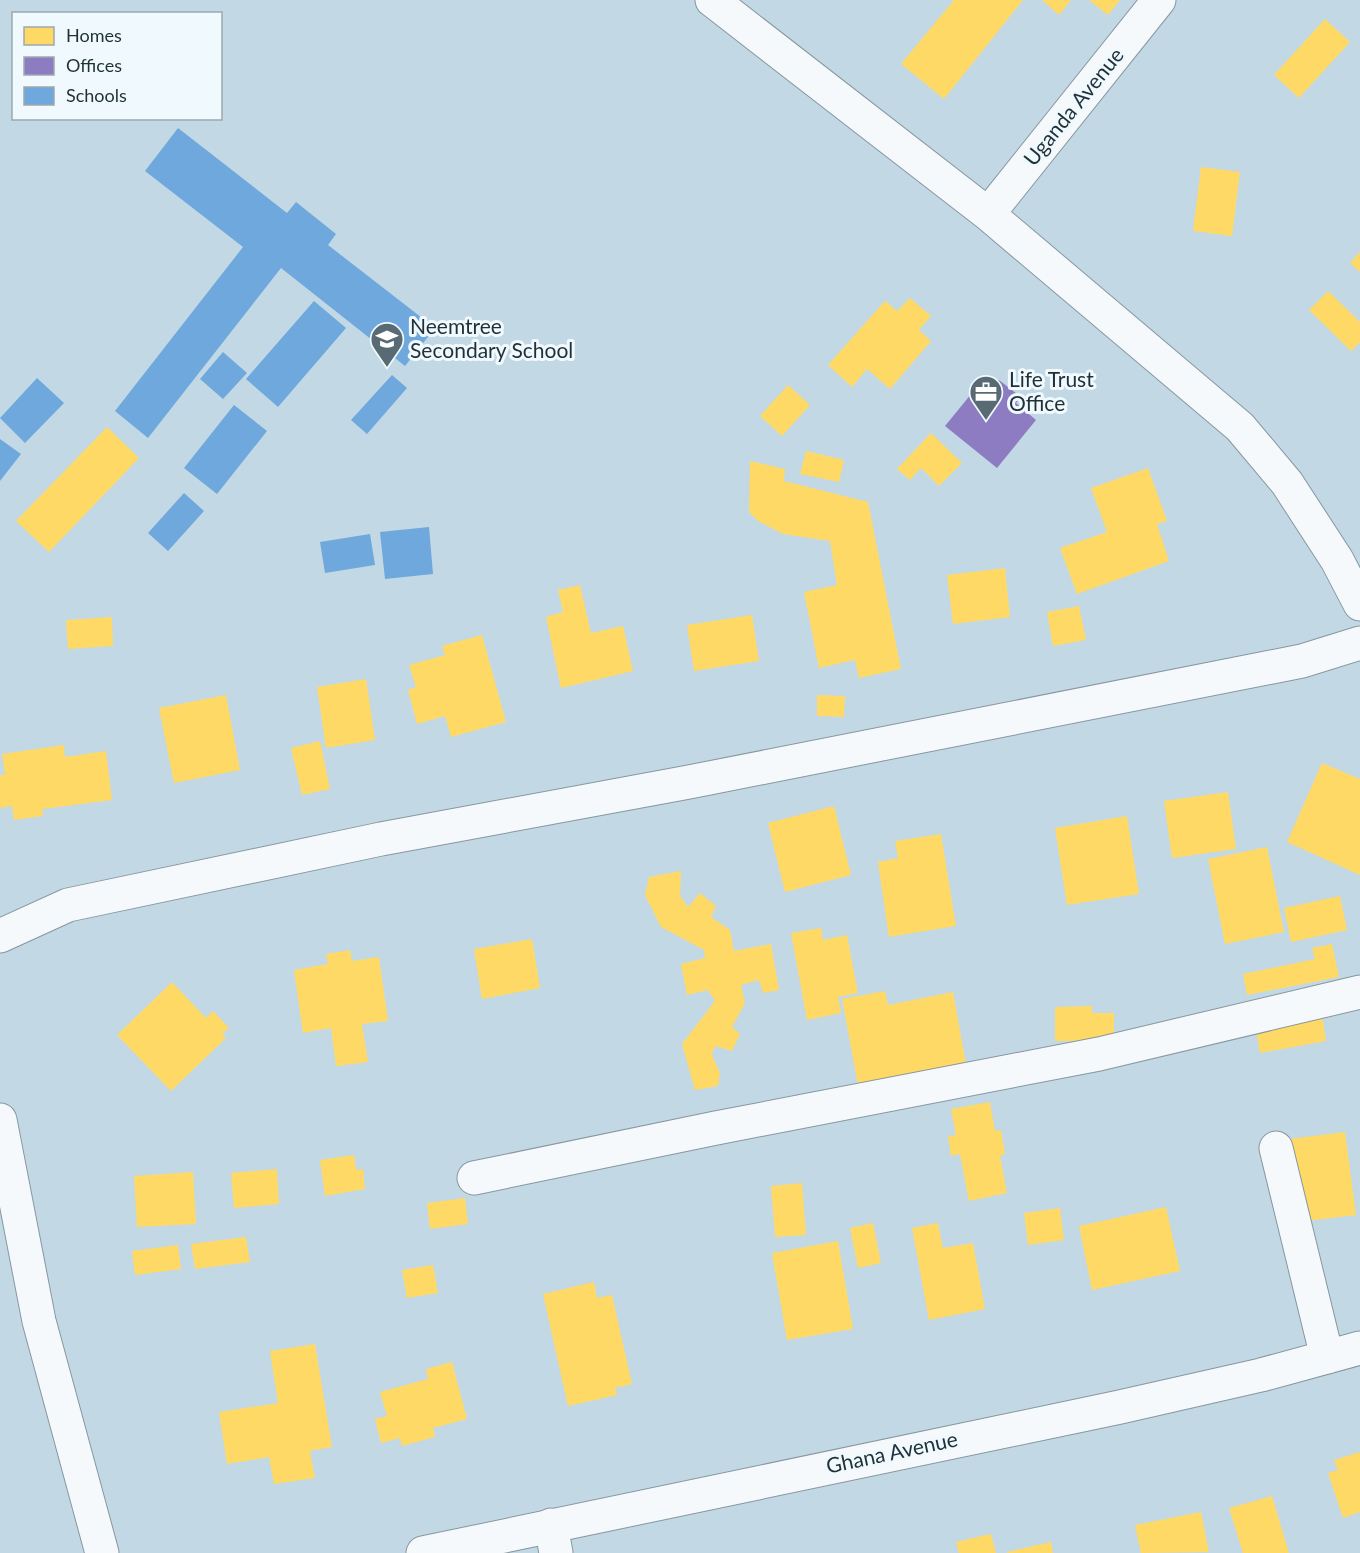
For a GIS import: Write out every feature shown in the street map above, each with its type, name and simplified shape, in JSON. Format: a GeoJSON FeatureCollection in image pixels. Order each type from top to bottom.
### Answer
{"type":"FeatureCollection","features":[{"type":"Feature","properties":{"kind":"street"},"geometry":{"type":"LineString","coordinates":[[712,0],[988,214],[1240,427],[1287,483],[1337,560],[1360,604]]}},
{"type":"Feature","properties":{"kind":"street","name":"Uganda Avenue"},"geometry":{"type":"LineString","coordinates":[[988,214],[1159,0]]}},
{"type":"Feature","properties":{"kind":"street"},"geometry":{"type":"LineString","coordinates":[[0,936],[68,905],[381,839],[689,782],[1302,661],[1360,643]]}},
{"type":"Feature","properties":{"kind":"street"},"geometry":{"type":"LineString","coordinates":[[474,1178],[716,1128],[1099,1054],[1360,992]]}},
{"type":"Feature","properties":{"kind":"street"},"geometry":{"type":"LineString","coordinates":[[0,1120],[39,1321],[102,1553]]}},
{"type":"Feature","properties":{"kind":"street"},"geometry":{"type":"LineString","coordinates":[[1276,1148],[1327,1357]]}},
{"type":"Feature","properties":{"kind":"street","name":"Ghana Avenue"},"geometry":{"type":"LineString","coordinates":[[423,1553],[554,1539],[1261,1375],[1360,1348]]}},
{"type":"Feature","properties":{"kind":"building: Homes"},"geometry":{"type":"Polygon","coordinates":[[[954,0],[1023,0],[944,99],[901,64],[954,0]]]}},
{"type":"Feature","properties":{"kind":"building: Homes"},"geometry":{"type":"Polygon","coordinates":[[[1042,0],[1071,0],[1059,15],[1042,0]]]}},
{"type":"Feature","properties":{"kind":"building: Homes"},"geometry":{"type":"Polygon","coordinates":[[[1089,0],[1120,0],[1108,15],[1089,0]]]}},
{"type":"Feature","properties":{"kind":"building: Homes"},"geometry":{"type":"Polygon","coordinates":[[[1325,19],[1350,42],[1299,98],[1274,75],[1325,19]]]}},
{"type":"Feature","properties":{"kind":"building: Homes"},"geometry":{"type":"Polygon","coordinates":[[[1201,167],[1240,172],[1232,236],[1193,231],[1201,167]]]}},
{"type":"Feature","properties":{"kind":"building: Homes"},"geometry":{"type":"Polygon","coordinates":[[[1360,252],[1360,272],[1350,263],[1360,252]]]}},
{"type":"Feature","properties":{"kind":"building: Homes"},"geometry":{"type":"Polygon","coordinates":[[[1328,291],[1360,322],[1360,342],[1351,351],[1309,310],[1328,291]]]}},
{"type":"Feature","properties":{"kind":"building: Homes"},"geometry":{"type":"Polygon","coordinates":[[[910,298],[931,316],[919,330],[931,341],[890,389],[867,369],[852,387],[828,365],[885,301],[897,311],[910,298]]]}},
{"type":"Feature","properties":{"kind":"building: Homes"},"geometry":{"type":"Polygon","coordinates":[[[788,385],[810,405],[782,436],[760,416],[788,385]]]}},
{"type":"Feature","properties":{"kind":"building: Homes"},"geometry":{"type":"Polygon","coordinates":[[[107,427],[139,458],[49,552],[16,521],[107,427]]]}},
{"type":"Feature","properties":{"kind":"building: Homes"},"geometry":{"type":"Polygon","coordinates":[[[931,433],[962,463],[939,486],[921,468],[910,480],[897,469],[931,433]]]}},
{"type":"Feature","properties":{"kind":"building: Homes"},"geometry":{"type":"Polygon","coordinates":[[[806,451],[844,460],[839,482],[800,474],[806,451]]]}},
{"type":"Feature","properties":{"kind":"building: Homes"},"geometry":{"type":"Polygon","coordinates":[[[750,461],[785,469],[784,481],[868,502],[901,669],[859,678],[855,660],[819,668],[804,592],[837,585],[830,541],[783,534],[758,521],[749,512],[750,461]]]}},
{"type":"Feature","properties":{"kind":"building: Homes"},"geometry":{"type":"Polygon","coordinates":[[[1148,468],[1167,521],[1157,524],[1169,561],[1077,594],[1060,548],[1107,532],[1091,488],[1148,468]]]}},
{"type":"Feature","properties":{"kind":"building: Homes"},"geometry":{"type":"Polygon","coordinates":[[[1005,568],[1010,617],[953,624],[947,575],[1005,568]]]}},
{"type":"Feature","properties":{"kind":"building: Homes"},"geometry":{"type":"Polygon","coordinates":[[[580,585],[591,633],[623,626],[633,671],[561,688],[546,617],[563,612],[558,590],[580,585]]]}},
{"type":"Feature","properties":{"kind":"building: Homes"},"geometry":{"type":"Polygon","coordinates":[[[1079,606],[1086,640],[1053,646],[1047,612],[1079,606]]]}},
{"type":"Feature","properties":{"kind":"building: Homes"},"geometry":{"type":"Polygon","coordinates":[[[752,615],[759,661],[694,671],[687,625],[752,615]]]}},
{"type":"Feature","properties":{"kind":"building: Homes"},"geometry":{"type":"Polygon","coordinates":[[[112,617],[113,646],[68,649],[66,620],[112,617]]]}},
{"type":"Feature","properties":{"kind":"building: Homes"},"geometry":{"type":"Polygon","coordinates":[[[482,635],[506,722],[451,737],[445,716],[417,724],[408,690],[416,687],[409,665],[445,655],[442,646],[482,635]]]}},
{"type":"Feature","properties":{"kind":"building: Homes"},"geometry":{"type":"Polygon","coordinates":[[[366,679],[375,740],[326,748],[317,687],[366,679]]]}},
{"type":"Feature","properties":{"kind":"building: Homes"},"geometry":{"type":"Polygon","coordinates":[[[226,695],[240,770],[174,783],[159,708],[226,695]]]}},
{"type":"Feature","properties":{"kind":"building: Homes"},"geometry":{"type":"Polygon","coordinates":[[[817,695],[845,696],[844,717],[817,716],[817,695]]]}},
{"type":"Feature","properties":{"kind":"building: Homes"},"geometry":{"type":"Polygon","coordinates":[[[320,741],[330,789],[302,795],[291,748],[320,741]]]}},
{"type":"Feature","properties":{"kind":"building: Homes"},"geometry":{"type":"Polygon","coordinates":[[[64,745],[65,757],[106,751],[112,800],[42,809],[43,816],[14,820],[12,806],[0,808],[0,775],[5,775],[2,754],[64,745]]]}},
{"type":"Feature","properties":{"kind":"building: Homes"},"geometry":{"type":"Polygon","coordinates":[[[1322,763],[1360,779],[1360,875],[1287,842],[1322,763]]]}},
{"type":"Feature","properties":{"kind":"building: Homes"},"geometry":{"type":"Polygon","coordinates":[[[1228,792],[1236,849],[1172,858],[1164,801],[1228,792]]]}},
{"type":"Feature","properties":{"kind":"building: Homes"},"geometry":{"type":"Polygon","coordinates":[[[834,806],[851,875],[785,892],[768,823],[834,806]]]}},
{"type":"Feature","properties":{"kind":"building: Homes"},"geometry":{"type":"Polygon","coordinates":[[[1127,816],[1139,894],[1067,905],[1055,828],[1127,816]]]}},
{"type":"Feature","properties":{"kind":"building: Homes"},"geometry":{"type":"Polygon","coordinates":[[[941,834],[956,926],[889,937],[878,862],[898,858],[895,841],[941,834]]]}},
{"type":"Feature","properties":{"kind":"building: Homes"},"geometry":{"type":"Polygon","coordinates":[[[1267,847],[1284,932],[1225,944],[1208,859],[1267,847]]]}},
{"type":"Feature","properties":{"kind":"building: Homes"},"geometry":{"type":"Polygon","coordinates":[[[681,871],[680,896],[688,907],[700,893],[716,906],[711,917],[730,930],[734,951],[771,944],[779,990],[763,993],[759,980],[741,985],[745,1003],[732,1027],[740,1034],[732,1051],[715,1046],[712,1055],[720,1073],[718,1086],[695,1090],[682,1044],[715,1001],[708,990],[687,995],[681,964],[705,958],[704,950],[661,927],[645,895],[649,877],[681,871]]]}},
{"type":"Feature","properties":{"kind":"building: Homes"},"geometry":{"type":"Polygon","coordinates":[[[1340,896],[1347,930],[1291,942],[1284,908],[1340,896]]]}},
{"type":"Feature","properties":{"kind":"building: Homes"},"geometry":{"type":"Polygon","coordinates":[[[821,928],[823,940],[847,935],[858,993],[838,997],[841,1013],[807,1020],[791,933],[821,928]]]}},
{"type":"Feature","properties":{"kind":"building: Homes"},"geometry":{"type":"Polygon","coordinates":[[[532,939],[540,988],[482,999],[474,949],[532,939]]]}},
{"type":"Feature","properties":{"kind":"building: Homes"},"geometry":{"type":"Polygon","coordinates":[[[1332,944],[1339,977],[1247,995],[1243,974],[1315,959],[1312,948],[1332,944]]]}},
{"type":"Feature","properties":{"kind":"building: Homes"},"geometry":{"type":"Polygon","coordinates":[[[350,950],[352,961],[379,957],[388,1021],[362,1024],[368,1062],[336,1066],[331,1028],[303,1033],[294,970],[328,964],[326,954],[350,950]]]}},
{"type":"Feature","properties":{"kind":"building: Homes"},"geometry":{"type":"Polygon","coordinates":[[[172,982],[206,1018],[213,1011],[229,1028],[222,1034],[226,1038],[171,1091],[117,1035],[172,982]]]}},
{"type":"Feature","properties":{"kind":"building: Homes"},"geometry":{"type":"Polygon","coordinates":[[[885,991],[888,1005],[953,992],[966,1064],[858,1085],[842,999],[885,991]]]}},
{"type":"Feature","properties":{"kind":"building: Homes"},"geometry":{"type":"Polygon","coordinates":[[[1092,1006],[1092,1013],[1114,1013],[1114,1041],[1055,1041],[1055,1007],[1092,1006]]]}},
{"type":"Feature","properties":{"kind":"building: Homes"},"geometry":{"type":"Polygon","coordinates":[[[1321,1008],[1326,1041],[1260,1053],[1254,1019],[1321,1008]]]}},
{"type":"Feature","properties":{"kind":"building: Homes"},"geometry":{"type":"Polygon","coordinates":[[[990,1102],[995,1131],[1001,1130],[1005,1154],[1000,1156],[1007,1193],[969,1201],[960,1154],[951,1156],[948,1136],[956,1135],[951,1109],[990,1102]]]}},
{"type":"Feature","properties":{"kind":"building: Homes"},"geometry":{"type":"Polygon","coordinates":[[[1345,1132],[1356,1215],[1299,1222],[1289,1139],[1345,1132]]]}},
{"type":"Feature","properties":{"kind":"building: Homes"},"geometry":{"type":"Polygon","coordinates":[[[354,1155],[356,1170],[363,1169],[365,1189],[325,1196],[320,1160],[354,1155]]]}},
{"type":"Feature","properties":{"kind":"building: Homes"},"geometry":{"type":"Polygon","coordinates":[[[277,1169],[279,1204],[234,1208],[231,1173],[277,1169]]]}},
{"type":"Feature","properties":{"kind":"building: Homes"},"geometry":{"type":"Polygon","coordinates":[[[193,1172],[196,1224],[137,1227],[134,1176],[193,1172]]]}},
{"type":"Feature","properties":{"kind":"building: Homes"},"geometry":{"type":"Polygon","coordinates":[[[802,1183],[806,1235],[775,1237],[771,1186],[802,1183]]]}},
{"type":"Feature","properties":{"kind":"building: Homes"},"geometry":{"type":"Polygon","coordinates":[[[465,1198],[468,1224],[430,1229],[427,1203],[465,1198]]]}},
{"type":"Feature","properties":{"kind":"building: Homes"},"geometry":{"type":"Polygon","coordinates":[[[1166,1207],[1180,1271],[1092,1290],[1079,1226],[1166,1207]]]}},
{"type":"Feature","properties":{"kind":"building: Homes"},"geometry":{"type":"Polygon","coordinates":[[[1060,1208],[1064,1240],[1028,1245],[1024,1213],[1060,1208]]]}},
{"type":"Feature","properties":{"kind":"building: Homes"},"geometry":{"type":"Polygon","coordinates":[[[873,1223],[881,1263],[858,1268],[850,1228],[873,1223]]]}},
{"type":"Feature","properties":{"kind":"building: Homes"},"geometry":{"type":"Polygon","coordinates":[[[938,1223],[943,1248],[973,1243],[985,1309],[929,1320],[912,1228],[938,1223]]]}},
{"type":"Feature","properties":{"kind":"building: Homes"},"geometry":{"type":"Polygon","coordinates":[[[246,1237],[250,1262],[195,1269],[191,1244],[246,1237]]]}},
{"type":"Feature","properties":{"kind":"building: Homes"},"geometry":{"type":"Polygon","coordinates":[[[838,1241],[853,1329],[787,1340],[772,1253],[838,1241]]]}},
{"type":"Feature","properties":{"kind":"building: Homes"},"geometry":{"type":"Polygon","coordinates":[[[178,1245],[181,1269],[135,1275],[132,1251],[178,1245]]]}},
{"type":"Feature","properties":{"kind":"building: Homes"},"geometry":{"type":"Polygon","coordinates":[[[433,1265],[438,1293],[407,1298],[402,1270],[433,1265]]]}},
{"type":"Feature","properties":{"kind":"building: Homes"},"geometry":{"type":"Polygon","coordinates":[[[594,1282],[597,1298],[612,1295],[632,1384],[615,1388],[617,1395],[568,1406],[543,1294],[594,1282]]]}},
{"type":"Feature","properties":{"kind":"building: Homes"},"geometry":{"type":"Polygon","coordinates":[[[315,1344],[332,1447],[310,1451],[315,1478],[274,1484],[269,1457],[227,1464],[219,1412],[278,1403],[270,1351],[315,1344]]]}},
{"type":"Feature","properties":{"kind":"building: Homes"},"geometry":{"type":"Polygon","coordinates":[[[452,1362],[467,1419],[433,1428],[435,1437],[402,1446],[400,1438],[381,1443],[375,1419],[387,1416],[380,1392],[428,1379],[426,1369],[452,1362]]]}},
{"type":"Feature","properties":{"kind":"building: Homes"},"geometry":{"type":"Polygon","coordinates":[[[1360,1452],[1360,1512],[1343,1518],[1328,1473],[1338,1470],[1334,1460],[1360,1452]]]}},
{"type":"Feature","properties":{"kind":"building: Homes"},"geometry":{"type":"Polygon","coordinates":[[[1272,1496],[1289,1553],[1243,1553],[1229,1508],[1272,1496]]]}},
{"type":"Feature","properties":{"kind":"building: Homes"},"geometry":{"type":"Polygon","coordinates":[[[1201,1512],[1209,1552],[1141,1553],[1135,1525],[1201,1512]]]}},
{"type":"Feature","properties":{"kind":"building: Homes"},"geometry":{"type":"Polygon","coordinates":[[[991,1534],[996,1553],[959,1553],[956,1542],[991,1534]]]}},
{"type":"Feature","properties":{"kind":"building: Homes"},"geometry":{"type":"Polygon","coordinates":[[[1051,1542],[1053,1553],[1007,1552],[1051,1542]]]}},
{"type":"Feature","properties":{"kind":"building: Offices"},"geometry":{"type":"Polygon","coordinates":[[[985,377],[995,385],[999,380],[1021,397],[1016,403],[1036,420],[997,468],[945,426],[985,377]]]}},
{"type":"Feature","properties":{"kind":"building: Schools"},"geometry":{"type":"Polygon","coordinates":[[[178,128],[287,213],[296,202],[336,234],[328,245],[435,328],[405,366],[281,268],[148,438],[115,411],[243,247],[145,171],[178,128]]]}},
{"type":"Feature","properties":{"kind":"building: Schools"},"geometry":{"type":"Polygon","coordinates":[[[314,301],[346,328],[278,407],[246,379],[314,301]]]}},
{"type":"Feature","properties":{"kind":"building: Schools"},"geometry":{"type":"Polygon","coordinates":[[[223,352],[247,373],[223,399],[200,379],[223,352]]]}},
{"type":"Feature","properties":{"kind":"building: Schools"},"geometry":{"type":"Polygon","coordinates":[[[392,375],[407,388],[367,434],[351,420],[392,375]]]}},
{"type":"Feature","properties":{"kind":"building: Schools"},"geometry":{"type":"Polygon","coordinates":[[[37,378],[64,403],[25,443],[0,418],[37,378]]]}},
{"type":"Feature","properties":{"kind":"building: Schools"},"geometry":{"type":"Polygon","coordinates":[[[234,405],[267,431],[217,494],[184,468],[234,405]]]}},
{"type":"Feature","properties":{"kind":"building: Schools"},"geometry":{"type":"Polygon","coordinates":[[[0,439],[21,454],[0,481],[0,439]]]}},
{"type":"Feature","properties":{"kind":"building: Schools"},"geometry":{"type":"Polygon","coordinates":[[[184,493],[204,511],[168,551],[148,533],[184,493]]]}},
{"type":"Feature","properties":{"kind":"building: Schools"},"geometry":{"type":"Polygon","coordinates":[[[429,527],[433,574],[385,579],[380,532],[429,527]]]}},
{"type":"Feature","properties":{"kind":"building: Schools"},"geometry":{"type":"Polygon","coordinates":[[[370,534],[375,565],[325,573],[320,542],[370,534]]]}},
{"type":"Feature","properties":{"kind":"place","name":"Neemtree Secondary School"},"geometry":{"type":"Point","coordinates":[387,368]}},
{"type":"Feature","properties":{"kind":"place","name":"Life Trust Office"},"geometry":{"type":"Point","coordinates":[986,421]}}]}
